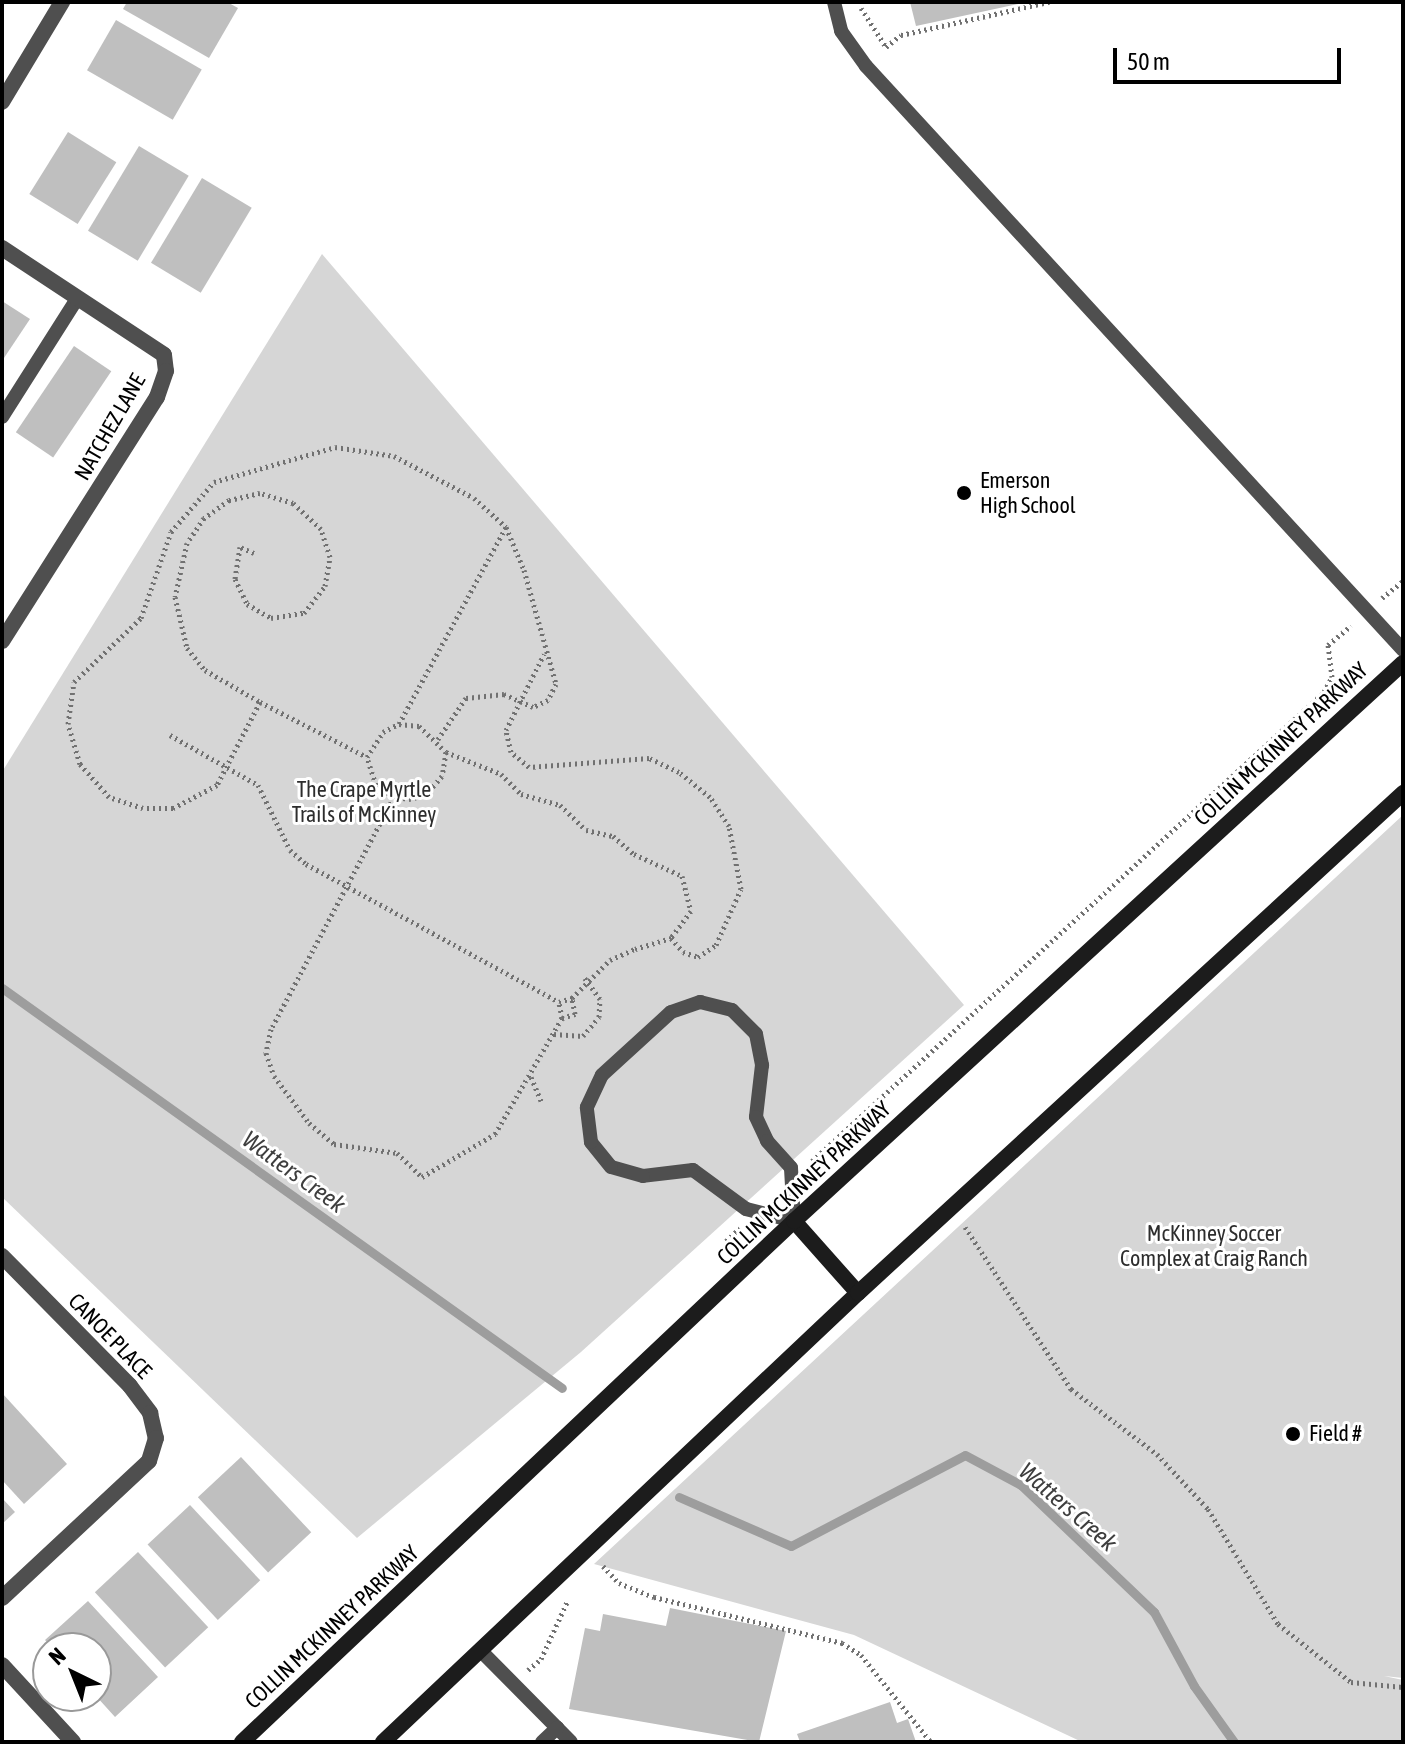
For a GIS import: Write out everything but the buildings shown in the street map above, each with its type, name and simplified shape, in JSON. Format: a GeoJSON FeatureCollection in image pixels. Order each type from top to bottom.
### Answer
{"type":"FeatureCollection","features":[{"type":"Feature","properties":{"kind":"street"},"geometry":{"type":"LineString","coordinates":[[2,102],[62,2]]}},
{"type":"Feature","properties":{"kind":"street","name":"NATCHEZ LANE"},"geometry":{"type":"LineString","coordinates":[[2,248],[164,355],[166,371],[157,397],[2,641]]}},
{"type":"Feature","properties":{"kind":"street","name":"COLLIN MCKINNEY PARKWAY"},"geometry":{"type":"LineString","coordinates":[[242,1742],[794,1221],[1403,663]]}},
{"type":"Feature","properties":{"kind":"street"},"geometry":{"type":"LineString","coordinates":[[383,1742],[858,1293],[1403,793]]}},
{"type":"Feature","properties":{"kind":"street"},"geometry":{"type":"LineString","coordinates":[[794,1221],[858,1293]]}},
{"type":"Feature","properties":{"kind":"street","name":"CANOE PLACE"},"geometry":{"type":"LineString","coordinates":[[2,1256],[150,1413],[156,1438],[149,1461],[2,1598]]}},
{"type":"Feature","properties":{"kind":"street"},"geometry":{"type":"LineString","coordinates":[[2,1665],[73,1742]]}},
{"type":"Feature","properties":{"kind":"lane"},"geometry":{"type":"LineString","coordinates":[[834,2],[841,31],[866,66],[1403,650]]}},
{"type":"Feature","properties":{"kind":"lane"},"geometry":{"type":"LineString","coordinates":[[2,417],[77,299]]}},
{"type":"Feature","properties":{"kind":"lane"},"geometry":{"type":"LineString","coordinates":[[717,1003],[756,1034],[762,1065],[756,1117],[767,1141],[791,1168],[794,1221],[746,1209],[693,1170],[643,1176],[611,1167],[591,1142],[592,1090],[671,1012],[717,1003]]}},
{"type":"Feature","properties":{"kind":"lane"},"geometry":{"type":"LineString","coordinates":[[480,1650],[571,1742]]}},
{"type":"Feature","properties":{"kind":"lane"},"geometry":{"type":"LineString","coordinates":[[542,1742],[557,1728]]}},
{"type":"Feature","properties":{"kind":"path"},"geometry":{"type":"LineString","coordinates":[[859,2],[886,47],[901,35],[1049,2]]}},
{"type":"Feature","properties":{"kind":"path"},"geometry":{"type":"LineString","coordinates":[[260,702],[217,785],[199,798],[173,808],[143,808],[109,797],[80,764],[68,724],[74,682],[141,618],[171,532],[214,482],[335,447],[394,456],[436,475],[506,527],[524,570],[544,654],[555,668],[556,684],[540,703],[518,703],[485,691],[466,698],[438,739]]}},
{"type":"Feature","properties":{"kind":"path"},"geometry":{"type":"LineString","coordinates":[[254,553],[240,547],[235,579],[247,604],[271,618],[304,613],[325,586],[330,557],[321,529],[293,503],[260,493],[229,500],[204,518],[187,543],[175,597],[187,648],[205,670],[367,757],[376,785],[394,797],[427,793],[442,776],[446,752]]}},
{"type":"Feature","properties":{"kind":"path"},"geometry":{"type":"LineString","coordinates":[[399,724],[506,527]]}},
{"type":"Feature","properties":{"kind":"path"},"geometry":{"type":"LineString","coordinates":[[1394,587],[1403,581]]}},
{"type":"Feature","properties":{"kind":"path"},"geometry":{"type":"LineString","coordinates":[[831,1143],[1324,692],[1332,677],[1328,645],[1344,632]]}},
{"type":"Feature","properties":{"kind":"path"},"geometry":{"type":"LineString","coordinates":[[544,654],[506,730],[511,752],[529,767],[649,758],[710,797],[729,826],[741,889],[732,919],[716,945],[698,957],[683,952],[671,938]]}},
{"type":"Feature","properties":{"kind":"path"},"geometry":{"type":"LineString","coordinates":[[170,735],[258,785],[290,850],[346,885],[559,1002],[572,998],[585,978],[610,960],[671,938],[691,911],[682,876],[634,854],[613,836],[586,830],[560,805],[521,794],[501,774],[446,752],[438,739],[419,726],[399,724],[383,732],[367,757]]}},
{"type":"Feature","properties":{"kind":"path"},"geometry":{"type":"LineString","coordinates":[[394,797],[271,1029],[266,1053],[274,1076],[309,1123],[334,1144],[397,1153],[422,1177],[495,1134],[531,1077],[562,1018],[559,1002]]}},
{"type":"Feature","properties":{"kind":"path"},"geometry":{"type":"LineString","coordinates":[[554,1034],[583,1036],[599,1017],[600,999],[585,978]]}},
{"type":"Feature","properties":{"kind":"path"},"geometry":{"type":"LineString","coordinates":[[562,1018],[575,1014],[572,998]]}},
{"type":"Feature","properties":{"kind":"path"},"geometry":{"type":"LineString","coordinates":[[531,1077],[541,1101]]}},
{"type":"Feature","properties":{"kind":"path"},"geometry":{"type":"LineString","coordinates":[[951,1240],[969,1221]]}},
{"type":"Feature","properties":{"kind":"path"},"geometry":{"type":"LineString","coordinates":[[963,1229],[1071,1389],[1157,1454],[1208,1509],[1278,1624],[1351,1682],[1403,1687]]}},
{"type":"Feature","properties":{"kind":"path"},"geometry":{"type":"LineString","coordinates":[[593,1574],[614,1556]]}},
{"type":"Feature","properties":{"kind":"path"},"geometry":{"type":"LineString","coordinates":[[603,1567],[619,1583],[654,1597],[842,1643],[861,1655],[931,1742]]}},
{"type":"Feature","properties":{"kind":"path"},"geometry":{"type":"LineString","coordinates":[[529,1669],[541,1659],[574,1588]]}},
{"type":"Feature","properties":{"kind":"green space","name":"The Crape Myrtle Trails of McKinney"},"geometry":{"type":"Polygon","coordinates":[[[322,254],[964,1005],[581,1352],[357,1538],[2,1197],[2,772],[322,254]]]}},
{"type":"Feature","properties":{"kind":"green space","name":"McKinney Soccer Complex at Craig Ranch"},"geometry":{"type":"Polygon","coordinates":[[[1403,815],[1403,1678],[1384,1676],[1403,1680],[1403,1742],[1082,1742],[854,1635],[594,1564],[1403,815]]]}},
{"type":"Feature","properties":{"kind":"waterway","name":"Watters Creek"},"geometry":{"type":"LineString","coordinates":[[2,988],[562,1388]]}},
{"type":"Feature","properties":{"kind":"waterway","name":"Watters Creek"},"geometry":{"type":"LineString","coordinates":[[679,1497],[791,1546],[965,1455],[1021,1485],[1154,1612],[1194,1686],[1234,1742]]}},
{"type":"Feature","properties":{"kind":"place","name":"Emerson High School"},"geometry":{"type":"Point","coordinates":[964,493]}},
{"type":"Feature","properties":{"kind":"place","name":"Field #"},"geometry":{"type":"Point","coordinates":[1293,1434]}}]}
